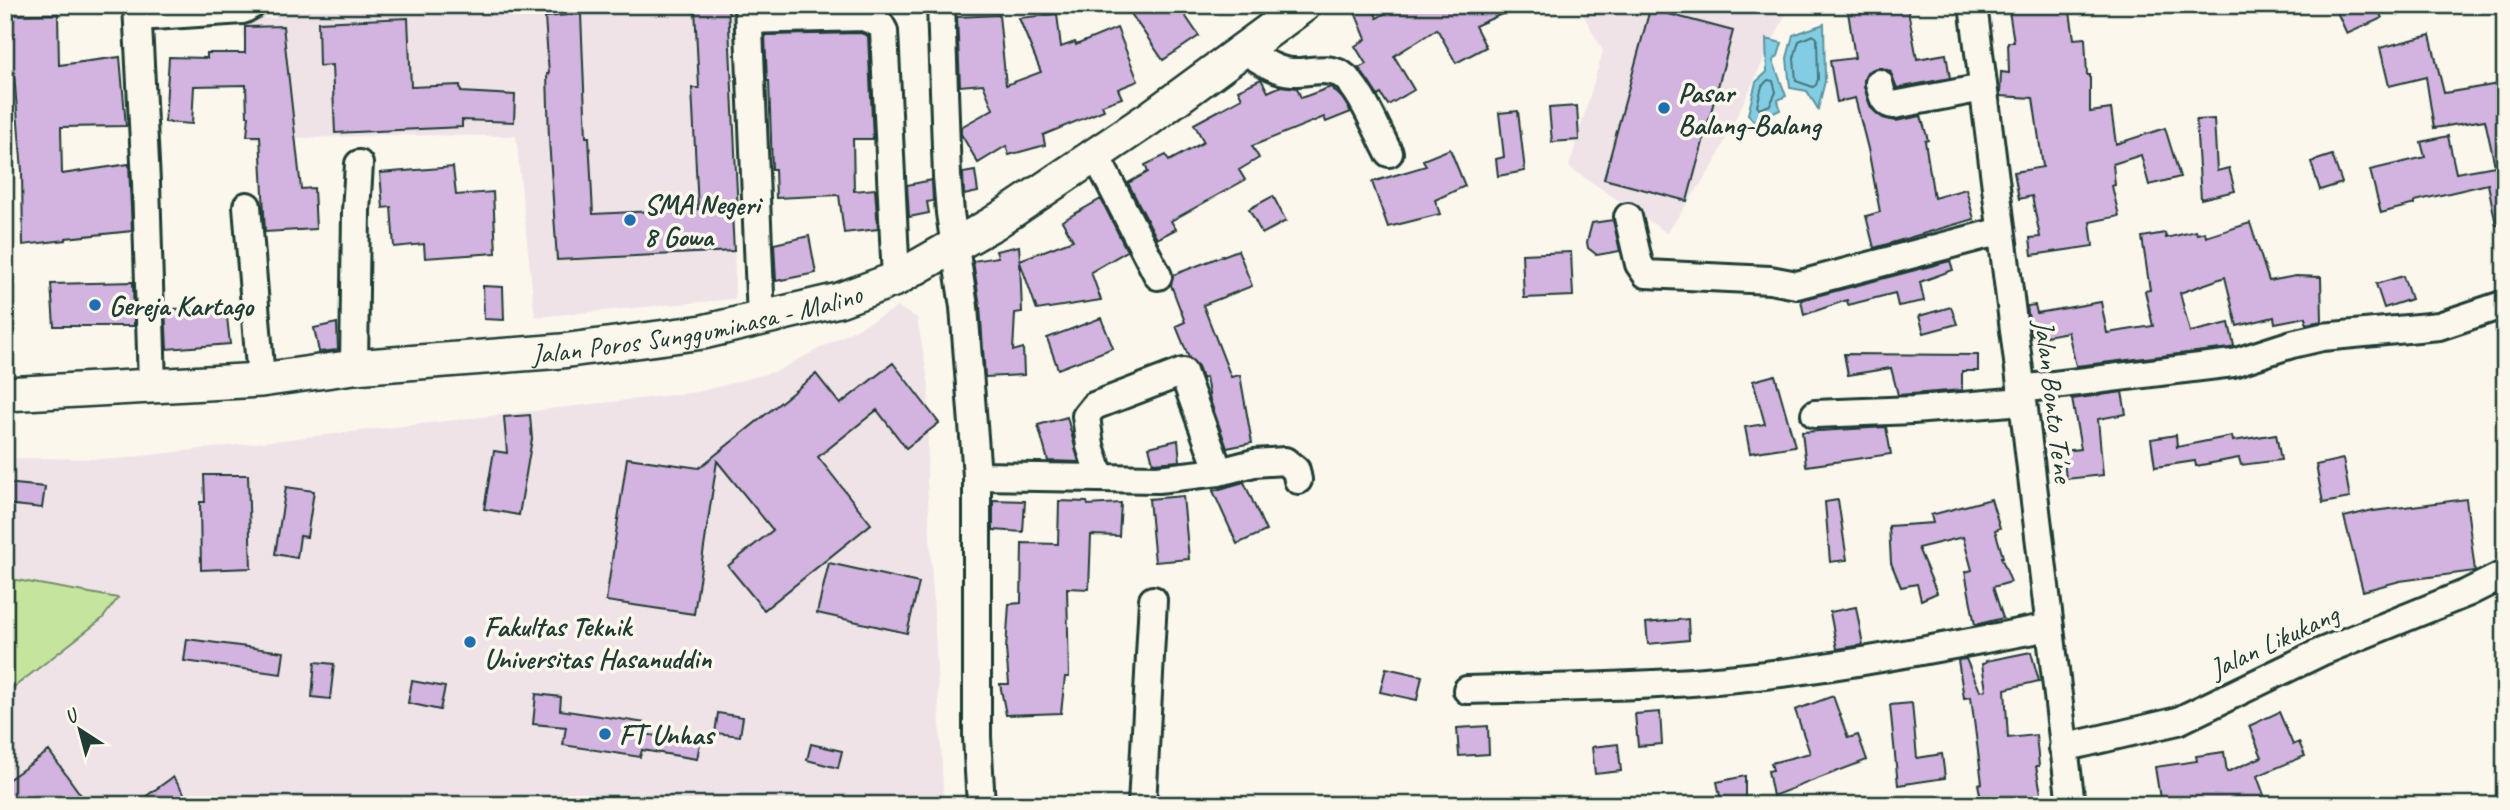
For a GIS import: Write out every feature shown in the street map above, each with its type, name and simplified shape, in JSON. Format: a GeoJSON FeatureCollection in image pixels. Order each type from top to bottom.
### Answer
{"type":"FeatureCollection","features":[{"type":"Feature","properties":{"kind":"main road","name":"Jalan Poros Sungguminasa - Malino"},"geometry":{"type":"LineString","coordinates":[[5,394],[261,380],[354,367],[562,351],[703,332],[839,300],[897,279],[956,246],[1150,118],[1304,5]]}},
{"type":"Feature","properties":{"kind":"street"},"geometry":{"type":"LineString","coordinates":[[152,386],[148,208],[138,11],[243,10],[252,5]]}},
{"type":"Feature","properties":{"kind":"street"},"geometry":{"type":"LineString","coordinates":[[941,5],[947,176],[964,307],[977,475],[977,737],[981,805]]}},
{"type":"Feature","properties":{"kind":"street","name":"Jalan Bonto Te'ne"},"geometry":{"type":"LineString","coordinates":[[1973,5],[2071,805]]}},
{"type":"Feature","properties":{"kind":"street"},"geometry":{"type":"LineString","coordinates":[[761,319],[748,13],[864,17],[880,24],[884,31],[897,279]]}},
{"type":"Feature","properties":{"kind":"street"},"geometry":{"type":"LineString","coordinates":[[1242,49],[1274,68],[1290,72],[1339,73],[1355,89],[1389,153]]}},
{"type":"Feature","properties":{"kind":"street"},"geometry":{"type":"LineString","coordinates":[[1879,83],[1883,100],[1888,105],[1983,88]]}},
{"type":"Feature","properties":{"kind":"street"},"geometry":{"type":"LineString","coordinates":[[1095,154],[1158,276]]}},
{"type":"Feature","properties":{"kind":"street"},"geometry":{"type":"LineString","coordinates":[[354,367],[359,164]]}},
{"type":"Feature","properties":{"kind":"street"},"geometry":{"type":"LineString","coordinates":[[247,205],[261,380]]}},
{"type":"Feature","properties":{"kind":"street"},"geometry":{"type":"LineString","coordinates":[[1628,218],[1639,264],[1646,274],[1770,280],[1789,285],[2001,231]]}},
{"type":"Feature","properties":{"kind":"street"},"geometry":{"type":"LineString","coordinates":[[1815,414],[1913,411],[2232,363],[2322,337],[2439,326],[2505,304]]}},
{"type":"Feature","properties":{"kind":"street"},"geometry":{"type":"LineString","coordinates":[[1100,477],[1090,446],[1086,416],[1094,406],[1183,372],[1219,472]]}},
{"type":"Feature","properties":{"kind":"street"},"geometry":{"type":"LineString","coordinates":[[977,475],[1158,479],[1219,472],[1255,463],[1285,461],[1296,470],[1298,480]]}},
{"type":"Feature","properties":{"kind":"street","name":"Jalan Likukang"},"geometry":{"type":"LineString","coordinates":[[2063,748],[2178,721],[2297,663],[2468,593],[2505,574]]}},
{"type":"Feature","properties":{"kind":"street"},"geometry":{"type":"LineString","coordinates":[[1142,805],[1153,600]]}},
{"type":"Feature","properties":{"kind":"street"},"geometry":{"type":"LineString","coordinates":[[1467,690],[1604,687],[1707,681],[1861,662],[2050,627]]}},
{"type":"Feature","properties":{"kind":"shaded area","name":"SMA Negeri 8 Gowa"},"geometry":{"type":"Polygon","coordinates":[[[273,5],[732,5],[735,299],[535,317],[516,136],[385,135],[252,140],[242,18],[275,18],[273,5]]]}},
{"type":"Feature","properties":{"kind":"shaded area","name":"Pasar Balang-Balang"},"geometry":{"type":"Polygon","coordinates":[[[1578,5],[1790,5],[1713,166],[1667,233],[1569,167],[1603,51],[1578,5]]]}},
{"type":"Feature","properties":{"kind":"shaded area","name":"Fakultas Teknik Universitas Hasanuddin"},"geometry":{"type":"Polygon","coordinates":[[[898,307],[917,318],[929,385],[927,479],[944,805],[5,805],[5,458],[116,459],[698,392],[777,371],[898,307]]]}},
{"type":"Feature","properties":{"kind":"green space"},"geometry":{"type":"Polygon","coordinates":[[[5,578],[118,598],[102,619],[5,694],[5,578]]]}},
{"type":"Feature","properties":{"kind":"water"},"geometry":{"type":"Polygon","coordinates":[[[1824,24],[1825,81],[1818,109],[1807,91],[1790,88],[1787,58],[1793,35],[1824,24]]]}},
{"type":"Feature","properties":{"kind":"water"},"geometry":{"type":"Polygon","coordinates":[[[1766,39],[1782,43],[1778,56],[1773,61],[1786,96],[1778,100],[1780,110],[1754,122],[1748,114],[1756,82],[1767,72],[1766,39]]]}},
{"type":"Feature","properties":{"kind":"building"},"geometry":{"type":"Polygon","coordinates":[[[1125,5],[1178,5],[1199,36],[1163,60],[1125,5]]]}},
{"type":"Feature","properties":{"kind":"building"},"geometry":{"type":"Polygon","coordinates":[[[1352,5],[1372,5],[1377,18],[1399,5],[1522,5],[1475,26],[1486,47],[1456,63],[1437,29],[1394,56],[1414,90],[1388,105],[1381,94],[1378,96],[1359,68],[1366,64],[1355,46],[1366,39],[1352,5]]]}},
{"type":"Feature","properties":{"kind":"building"},"geometry":{"type":"Polygon","coordinates":[[[1847,5],[1907,5],[1917,59],[1946,54],[1950,78],[1897,88],[1890,71],[1876,68],[1867,72],[1864,87],[1871,108],[1883,118],[1896,121],[1921,116],[1928,140],[1925,141],[1934,198],[1966,189],[1974,219],[1874,248],[1866,216],[1880,212],[1868,149],[1855,98],[1837,102],[1830,61],[1855,58],[1847,5]]]}},
{"type":"Feature","properties":{"kind":"building"},"geometry":{"type":"Polygon","coordinates":[[[2008,5],[2069,5],[2074,39],[2085,38],[2087,75],[2090,75],[2090,112],[2111,109],[2116,144],[2165,128],[2180,177],[2149,185],[2141,155],[2113,164],[2115,185],[2112,186],[2119,216],[2090,222],[2093,246],[2032,255],[2030,238],[2040,237],[2032,196],[2019,199],[2014,172],[2043,167],[2033,98],[2000,96],[2001,72],[2009,73],[2008,42],[2014,42],[2008,5]]]}},
{"type":"Feature","properties":{"kind":"building"},"geometry":{"type":"Polygon","coordinates":[[[2351,5],[2376,5],[2382,18],[2347,34],[2337,12],[2351,5]]]}},
{"type":"Feature","properties":{"kind":"building"},"geometry":{"type":"Polygon","coordinates":[[[728,6],[738,213],[732,213],[734,251],[557,260],[545,17],[581,14],[586,137],[589,137],[593,214],[698,209],[692,88],[699,88],[695,8],[728,6]]]}},
{"type":"Feature","properties":{"kind":"building"},"geometry":{"type":"Polygon","coordinates":[[[1650,9],[1733,31],[1687,201],[1604,179],[1650,9]]]}},
{"type":"Feature","properties":{"kind":"building"},"geometry":{"type":"Polygon","coordinates":[[[58,14],[59,65],[120,57],[126,126],[61,127],[62,174],[129,164],[132,231],[23,245],[22,171],[14,74],[5,74],[5,15],[58,14]]]}},
{"type":"Feature","properties":{"kind":"building"},"geometry":{"type":"Polygon","coordinates":[[[1057,14],[1061,47],[1075,42],[1076,45],[1117,28],[1138,81],[1118,89],[1122,98],[1102,105],[1104,110],[1043,135],[1045,145],[1009,155],[1006,146],[978,163],[961,134],[961,127],[993,109],[983,84],[960,86],[957,17],[999,15],[1006,85],[1041,72],[1019,18],[1057,14]]]}},
{"type":"Feature","properties":{"kind":"building"},"geometry":{"type":"Polygon","coordinates":[[[408,18],[411,87],[460,85],[461,92],[515,95],[514,122],[462,120],[462,127],[335,133],[332,65],[319,66],[318,22],[408,18]]]}},
{"type":"Feature","properties":{"kind":"building"},"geometry":{"type":"Polygon","coordinates":[[[283,26],[301,189],[314,188],[316,229],[265,232],[260,136],[247,136],[249,116],[246,85],[194,86],[192,124],[165,122],[169,57],[207,58],[207,53],[245,53],[245,27],[283,26]]]}},
{"type":"Feature","properties":{"kind":"building"},"geometry":{"type":"Polygon","coordinates":[[[861,33],[868,36],[873,139],[853,139],[854,191],[875,189],[878,229],[844,233],[839,195],[776,198],[765,35],[861,33]]]}},
{"type":"Feature","properties":{"kind":"building"},"geometry":{"type":"Polygon","coordinates":[[[2430,35],[2444,93],[2505,83],[2505,225],[2496,225],[2488,184],[2415,201],[2415,204],[2381,213],[2370,170],[2425,157],[2421,142],[2448,136],[2456,173],[2495,166],[2485,120],[2434,128],[2426,77],[2389,86],[2380,48],[2430,35]]]}},
{"type":"Feature","properties":{"kind":"building"},"geometry":{"type":"Polygon","coordinates":[[[1261,79],[1268,92],[1281,86],[1297,88],[1301,98],[1331,87],[1351,112],[1326,122],[1324,117],[1252,146],[1259,158],[1239,170],[1245,180],[1171,221],[1176,229],[1157,239],[1128,183],[1148,172],[1145,165],[1166,155],[1169,161],[1204,142],[1194,124],[1242,98],[1238,90],[1261,79]]]}},
{"type":"Feature","properties":{"kind":"building"},"geometry":{"type":"Polygon","coordinates":[[[1577,106],[1579,140],[1552,142],[1549,108],[1577,106]]]}},
{"type":"Feature","properties":{"kind":"building"},"geometry":{"type":"Polygon","coordinates":[[[1518,111],[1525,171],[1498,176],[1496,159],[1504,157],[1499,113],[1518,111]]]}},
{"type":"Feature","properties":{"kind":"building"},"geometry":{"type":"Polygon","coordinates":[[[2214,119],[2217,171],[2229,168],[2235,191],[2201,199],[2196,120],[2214,119]]]}},
{"type":"Feature","properties":{"kind":"building"},"geometry":{"type":"Polygon","coordinates":[[[1450,149],[1465,186],[1435,200],[1440,214],[1388,227],[1372,182],[1426,166],[1423,160],[1450,149]]]}},
{"type":"Feature","properties":{"kind":"building"},"geometry":{"type":"Polygon","coordinates":[[[2332,155],[2342,183],[2320,190],[2311,162],[2332,155]]]}},
{"type":"Feature","properties":{"kind":"building"},"geometry":{"type":"Polygon","coordinates":[[[453,167],[456,195],[493,192],[496,253],[425,258],[424,244],[394,247],[391,207],[383,208],[380,173],[453,167]]]}},
{"type":"Feature","properties":{"kind":"building"},"geometry":{"type":"Polygon","coordinates":[[[975,171],[978,192],[964,195],[963,173],[975,171]]]}},
{"type":"Feature","properties":{"kind":"building"},"geometry":{"type":"Polygon","coordinates":[[[932,180],[933,201],[927,202],[929,213],[909,217],[907,185],[932,180]]]}},
{"type":"Feature","properties":{"kind":"building"},"geometry":{"type":"Polygon","coordinates":[[[1273,196],[1286,221],[1262,234],[1249,209],[1273,196]]]}},
{"type":"Feature","properties":{"kind":"building"},"geometry":{"type":"Polygon","coordinates":[[[1101,199],[1127,251],[1091,272],[1101,300],[1037,310],[1020,262],[1022,312],[1015,313],[1013,351],[1023,348],[1024,375],[985,377],[980,306],[973,261],[998,257],[996,251],[1019,246],[1020,260],[1073,240],[1062,221],[1101,199]]]}},
{"type":"Feature","properties":{"kind":"building"},"geometry":{"type":"Polygon","coordinates":[[[1613,220],[1620,251],[1597,255],[1588,248],[1587,242],[1592,223],[1613,220]]]}},
{"type":"Feature","properties":{"kind":"building"},"geometry":{"type":"Polygon","coordinates":[[[2250,223],[2269,281],[2296,276],[2321,277],[2322,321],[2306,324],[2306,317],[2275,323],[2274,317],[2237,326],[2225,277],[2180,293],[2190,332],[2229,323],[2234,346],[2230,348],[2076,366],[2068,332],[2046,336],[2045,333],[2031,335],[2027,306],[2035,305],[2037,313],[2101,302],[2107,333],[2153,326],[2145,291],[2150,290],[2142,237],[2165,233],[2166,238],[2196,231],[2197,234],[2205,232],[2206,237],[2250,223]]]}},
{"type":"Feature","properties":{"kind":"building"},"geometry":{"type":"Polygon","coordinates":[[[809,236],[816,273],[776,281],[774,244],[809,236]]]}},
{"type":"Feature","properties":{"kind":"building"},"geometry":{"type":"Polygon","coordinates":[[[1238,250],[1252,286],[1203,305],[1231,377],[1240,375],[1252,443],[1227,448],[1210,400],[1206,377],[1202,379],[1198,366],[1189,358],[1176,326],[1185,322],[1171,285],[1173,275],[1238,250]]]}},
{"type":"Feature","properties":{"kind":"building"},"geometry":{"type":"Polygon","coordinates":[[[1571,252],[1573,296],[1524,298],[1522,254],[1571,252]]]}},
{"type":"Feature","properties":{"kind":"building"},"geometry":{"type":"Polygon","coordinates":[[[1950,261],[1953,270],[1920,282],[1924,301],[1898,306],[1895,293],[1848,305],[1847,300],[1804,315],[1801,300],[1950,261]]]}},
{"type":"Feature","properties":{"kind":"building"},"geometry":{"type":"Polygon","coordinates":[[[2403,276],[2411,299],[2384,308],[2376,284],[2403,276]]]}},
{"type":"Feature","properties":{"kind":"building","name":"Gereja Kartago"},"geometry":{"type":"Polygon","coordinates":[[[133,282],[134,326],[54,326],[51,284],[133,282]]]}},
{"type":"Feature","properties":{"kind":"building"},"geometry":{"type":"Polygon","coordinates":[[[483,286],[503,287],[504,320],[484,319],[483,286]]]}},
{"type":"Feature","properties":{"kind":"building"},"geometry":{"type":"Polygon","coordinates":[[[1951,307],[1957,324],[1924,333],[1919,316],[1951,307]]]}},
{"type":"Feature","properties":{"kind":"building"},"geometry":{"type":"Polygon","coordinates":[[[226,308],[230,344],[167,349],[165,309],[226,308]]]}},
{"type":"Feature","properties":{"kind":"building"},"geometry":{"type":"Polygon","coordinates":[[[1101,318],[1113,348],[1058,369],[1047,338],[1101,318]]]}},
{"type":"Feature","properties":{"kind":"building"},"geometry":{"type":"Polygon","coordinates":[[[337,323],[338,350],[319,352],[314,328],[337,323]]]}},
{"type":"Feature","properties":{"kind":"building"},"geometry":{"type":"Polygon","coordinates":[[[1844,354],[1978,355],[1978,371],[1962,371],[1962,390],[1898,395],[1891,368],[1848,375],[1844,354]]]}},
{"type":"Feature","properties":{"kind":"building"},"geometry":{"type":"Polygon","coordinates":[[[893,363],[939,423],[906,448],[877,410],[818,457],[871,524],[764,610],[728,566],[773,530],[717,461],[694,614],[606,601],[627,458],[699,468],[816,374],[840,404],[893,363]]]}},
{"type":"Feature","properties":{"kind":"building"},"geometry":{"type":"Polygon","coordinates":[[[1775,375],[1795,446],[1750,453],[1745,427],[1765,424],[1753,381],[1775,375]]]}},
{"type":"Feature","properties":{"kind":"building"},"geometry":{"type":"Polygon","coordinates":[[[2122,392],[2126,414],[2098,419],[2103,475],[2066,479],[2063,451],[2081,449],[2072,399],[2122,392]]]}},
{"type":"Feature","properties":{"kind":"building"},"geometry":{"type":"Polygon","coordinates":[[[530,415],[532,439],[519,515],[484,509],[494,451],[507,453],[504,417],[530,415]]]}},
{"type":"Feature","properties":{"kind":"building"},"geometry":{"type":"Polygon","coordinates":[[[1067,417],[1079,462],[1048,461],[1038,425],[1067,417]]]}},
{"type":"Feature","properties":{"kind":"building"},"geometry":{"type":"Polygon","coordinates":[[[1886,427],[1891,454],[1806,466],[1802,432],[1886,427]]]}},
{"type":"Feature","properties":{"kind":"building"},"geometry":{"type":"Polygon","coordinates":[[[2276,434],[2281,460],[2241,465],[2239,458],[2196,466],[2195,461],[2155,467],[2151,439],[2176,435],[2177,447],[2232,436],[2233,441],[2276,434]]]}},
{"type":"Feature","properties":{"kind":"building"},"geometry":{"type":"Polygon","coordinates":[[[1178,440],[1180,461],[1153,463],[1149,447],[1178,440]]]}},
{"type":"Feature","properties":{"kind":"building"},"geometry":{"type":"Polygon","coordinates":[[[2343,459],[2350,498],[2323,503],[2316,465],[2343,459]]]}},
{"type":"Feature","properties":{"kind":"building"},"geometry":{"type":"Polygon","coordinates":[[[204,475],[248,475],[251,568],[201,570],[200,502],[205,502],[204,475]]]}},
{"type":"Feature","properties":{"kind":"building"},"geometry":{"type":"Polygon","coordinates":[[[1244,482],[1266,531],[1237,544],[1213,491],[1244,482]]]}},
{"type":"Feature","properties":{"kind":"building"},"geometry":{"type":"Polygon","coordinates":[[[5,483],[45,487],[42,508],[5,504],[5,483]]]}},
{"type":"Feature","properties":{"kind":"building"},"geometry":{"type":"Polygon","coordinates":[[[286,487],[314,491],[307,537],[300,536],[297,558],[275,554],[286,487]]]}},
{"type":"Feature","properties":{"kind":"building"},"geometry":{"type":"Polygon","coordinates":[[[1183,496],[1189,559],[1155,562],[1149,499],[1183,496]]]}},
{"type":"Feature","properties":{"kind":"building"},"geometry":{"type":"Polygon","coordinates":[[[1991,499],[2000,528],[1995,530],[2001,557],[2011,582],[1993,587],[2003,618],[1975,625],[1965,572],[1972,570],[1963,537],[1918,548],[1937,593],[1921,600],[1917,584],[1901,587],[1891,563],[1889,526],[1933,523],[1931,515],[1991,499]]]}},
{"type":"Feature","properties":{"kind":"building"},"geometry":{"type":"Polygon","coordinates":[[[2466,499],[2475,571],[2400,581],[2363,591],[2344,517],[2373,510],[2466,499]]]}},
{"type":"Feature","properties":{"kind":"building"},"geometry":{"type":"Polygon","coordinates":[[[993,500],[1025,501],[1023,532],[993,530],[993,500]]]}},
{"type":"Feature","properties":{"kind":"building"},"geometry":{"type":"Polygon","coordinates":[[[1838,500],[1847,560],[1830,562],[1825,502],[1838,500]]]}},
{"type":"Feature","properties":{"kind":"building"},"geometry":{"type":"Polygon","coordinates":[[[1059,501],[1087,502],[1088,505],[1121,503],[1119,536],[1091,535],[1089,589],[1067,588],[1069,677],[1065,677],[1061,713],[1006,715],[1000,684],[1009,684],[1006,649],[1009,604],[1021,603],[1022,543],[1058,544],[1059,501]]]}},
{"type":"Feature","properties":{"kind":"building"},"geometry":{"type":"Polygon","coordinates":[[[829,563],[919,583],[907,633],[817,613],[829,563]]]}},
{"type":"Feature","properties":{"kind":"building"},"geometry":{"type":"Polygon","coordinates":[[[1856,607],[1863,645],[1837,649],[1830,612],[1856,607]]]}},
{"type":"Feature","properties":{"kind":"building"},"geometry":{"type":"Polygon","coordinates":[[[1688,619],[1689,640],[1648,644],[1646,623],[1688,619]]]}},
{"type":"Feature","properties":{"kind":"building"},"geometry":{"type":"Polygon","coordinates":[[[187,639],[284,652],[281,674],[184,661],[187,639]]]}},
{"type":"Feature","properties":{"kind":"building"},"geometry":{"type":"Polygon","coordinates":[[[2031,652],[2039,681],[2005,689],[2008,738],[2036,735],[2039,766],[2036,766],[2042,799],[2010,805],[1982,805],[1978,784],[1982,783],[1971,697],[1964,698],[1958,660],[1966,659],[1980,691],[1986,690],[1982,664],[2031,652]]]}},
{"type":"Feature","properties":{"kind":"building"},"geometry":{"type":"Polygon","coordinates":[[[315,662],[334,664],[330,699],[312,697],[315,662]]]}},
{"type":"Feature","properties":{"kind":"building"},"geometry":{"type":"Polygon","coordinates":[[[1386,668],[1422,676],[1417,700],[1380,692],[1386,668]]]}},
{"type":"Feature","properties":{"kind":"building"},"geometry":{"type":"Polygon","coordinates":[[[412,681],[445,687],[440,710],[408,703],[412,681]]]}},
{"type":"Feature","properties":{"kind":"building"},"geometry":{"type":"Polygon","coordinates":[[[536,694],[561,697],[560,710],[646,723],[644,734],[700,743],[697,759],[642,750],[640,757],[563,745],[566,727],[533,724],[536,694]]]}},
{"type":"Feature","properties":{"kind":"building"},"geometry":{"type":"Polygon","coordinates":[[[1833,696],[1848,738],[1858,735],[1867,760],[1773,796],[1768,771],[1773,770],[1771,763],[1810,753],[1795,710],[1833,696]]]}},
{"type":"Feature","properties":{"kind":"building"},"geometry":{"type":"Polygon","coordinates":[[[1912,703],[1917,758],[1942,754],[1945,778],[1898,785],[1890,705],[1912,703]]]}},
{"type":"Feature","properties":{"kind":"building"},"geometry":{"type":"Polygon","coordinates":[[[1660,712],[1662,744],[1638,746],[1635,714],[1660,712]]]}},
{"type":"Feature","properties":{"kind":"building"},"geometry":{"type":"Polygon","coordinates":[[[2279,712],[2293,745],[2299,742],[2305,756],[2257,776],[2265,798],[2248,805],[2242,805],[2241,802],[2224,805],[2161,805],[2155,767],[2197,761],[2196,756],[2224,752],[2227,772],[2262,757],[2249,726],[2279,712]]]}},
{"type":"Feature","properties":{"kind":"building"},"geometry":{"type":"Polygon","coordinates":[[[718,713],[743,717],[740,736],[715,733],[718,713]]]}},
{"type":"Feature","properties":{"kind":"building"},"geometry":{"type":"Polygon","coordinates":[[[1488,726],[1489,754],[1459,756],[1457,728],[1488,726]]]}},
{"type":"Feature","properties":{"kind":"building"},"geometry":{"type":"Polygon","coordinates":[[[811,744],[842,751],[838,768],[807,760],[811,744]]]}},
{"type":"Feature","properties":{"kind":"building"},"geometry":{"type":"Polygon","coordinates":[[[1618,744],[1621,771],[1595,774],[1592,747],[1618,744]]]}},
{"type":"Feature","properties":{"kind":"building"},"geometry":{"type":"Polygon","coordinates":[[[49,751],[88,805],[5,805],[5,782],[49,751]]]}},
{"type":"Feature","properties":{"kind":"building"},"geometry":{"type":"Polygon","coordinates":[[[1745,776],[1745,805],[1722,805],[1717,782],[1745,776]]]}},
{"type":"Feature","properties":{"kind":"building"},"geometry":{"type":"Polygon","coordinates":[[[173,777],[192,805],[134,805],[173,777]]]}},
{"type":"Feature","properties":{"kind":"place","name":"Pasar Balang-Balang"},"geometry":{"type":"Point","coordinates":[1664,108]}},
{"type":"Feature","properties":{"kind":"place","name":"SMA Negeri 8 Gowa"},"geometry":{"type":"Point","coordinates":[630,220]}},
{"type":"Feature","properties":{"kind":"place","name":"Gereja Kartago"},"geometry":{"type":"Point","coordinates":[95,305]}},
{"type":"Feature","properties":{"kind":"place","name":"Fakultas Teknik Universitas Hasanuddin"},"geometry":{"type":"Point","coordinates":[470,642]}},
{"type":"Feature","properties":{"kind":"place","name":"FT Unhas"},"geometry":{"type":"Point","coordinates":[605,734]}}]}
